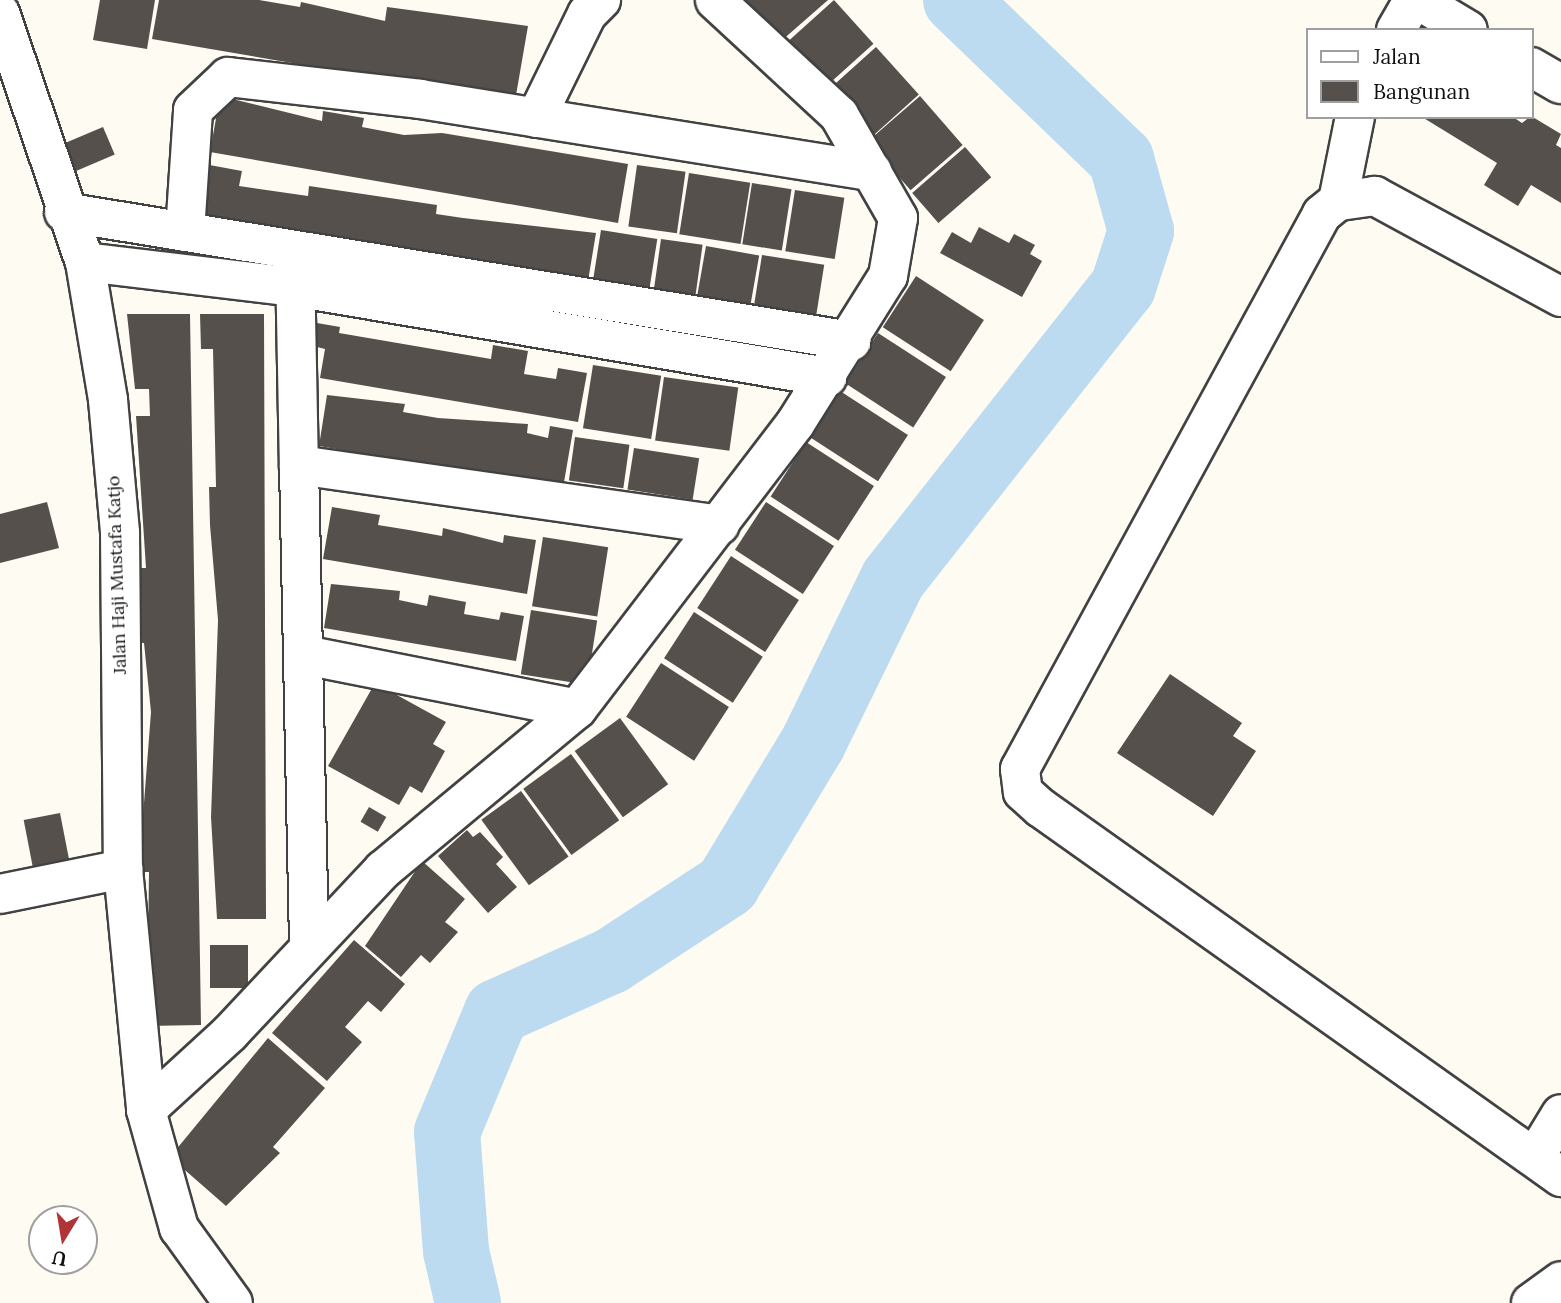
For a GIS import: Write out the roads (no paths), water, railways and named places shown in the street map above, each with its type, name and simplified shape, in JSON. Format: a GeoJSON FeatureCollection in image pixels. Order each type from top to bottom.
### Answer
{"type":"FeatureCollection","features":[{"type":"Feature","properties":{"kind":"street"},"geometry":{"type":"LineString","coordinates":[[536,118],[587,14],[601,0]]}},
{"type":"Feature","properties":{"kind":"street"},"geometry":{"type":"LineString","coordinates":[[146,1110],[230,1033],[309,944],[383,870],[577,709],[720,525],[827,377],[888,276],[898,242],[898,218],[839,115],[715,0]]}},
{"type":"Feature","properties":{"kind":"street"},"geometry":{"type":"LineString","coordinates":[[1397,28],[1415,0],[1464,28]]}},
{"type":"Feature","properties":{"kind":"street","name":"Jalan Haji Mustafa Katjo"},"geometry":{"type":"LineString","coordinates":[[0,13],[64,212],[85,262],[108,400],[120,533],[123,869],[146,1110],[179,1228],[233,1303]]}},
{"type":"Feature","properties":{"kind":"street"},"geometry":{"type":"LineString","coordinates":[[1533,68],[1561,84]]}},
{"type":"Feature","properties":{"kind":"street"},"geometry":{"type":"LineString","coordinates":[[185,232],[193,110],[228,77],[536,118],[872,171]]}},
{"type":"Feature","properties":{"kind":"street"},"geometry":{"type":"LineString","coordinates":[[1338,201],[1355,119]]}},
{"type":"Feature","properties":{"kind":"street"},"geometry":{"type":"LineString","coordinates":[[1561,298],[1396,204],[1358,195],[1338,201],[1322,214],[1030,745],[1020,769],[1023,792],[1548,1167],[1561,1114]]}},
{"type":"Feature","properties":{"kind":"street"},"geometry":{"type":"LineString","coordinates":[[64,212],[185,232],[295,269],[827,377]]}},
{"type":"Feature","properties":{"kind":"street"},"geometry":{"type":"LineString","coordinates":[[85,262],[295,269],[850,341]]}},
{"type":"Feature","properties":{"kind":"street"},"geometry":{"type":"LineString","coordinates":[[295,269],[309,944]]}},
{"type":"Feature","properties":{"kind":"street"},"geometry":{"type":"LineString","coordinates":[[299,465],[720,525]]}},
{"type":"Feature","properties":{"kind":"street"},"geometry":{"type":"LineString","coordinates":[[305,654],[577,709]]}},
{"type":"Feature","properties":{"kind":"street"},"geometry":{"type":"LineString","coordinates":[[0,894],[123,869]]}},
{"type":"Feature","properties":{"kind":"street"},"geometry":{"type":"LineString","coordinates":[[1531,1303],[1561,1281]]}},
{"type":"Feature","properties":{"kind":"waterway"},"geometry":{"type":"LineString","coordinates":[[468,1303],[456,1251],[447,1132],[497,1012],[611,961],[727,885],[813,743],[893,579],[1123,287],[1141,231],[1121,159],[956,0]]}}]}
